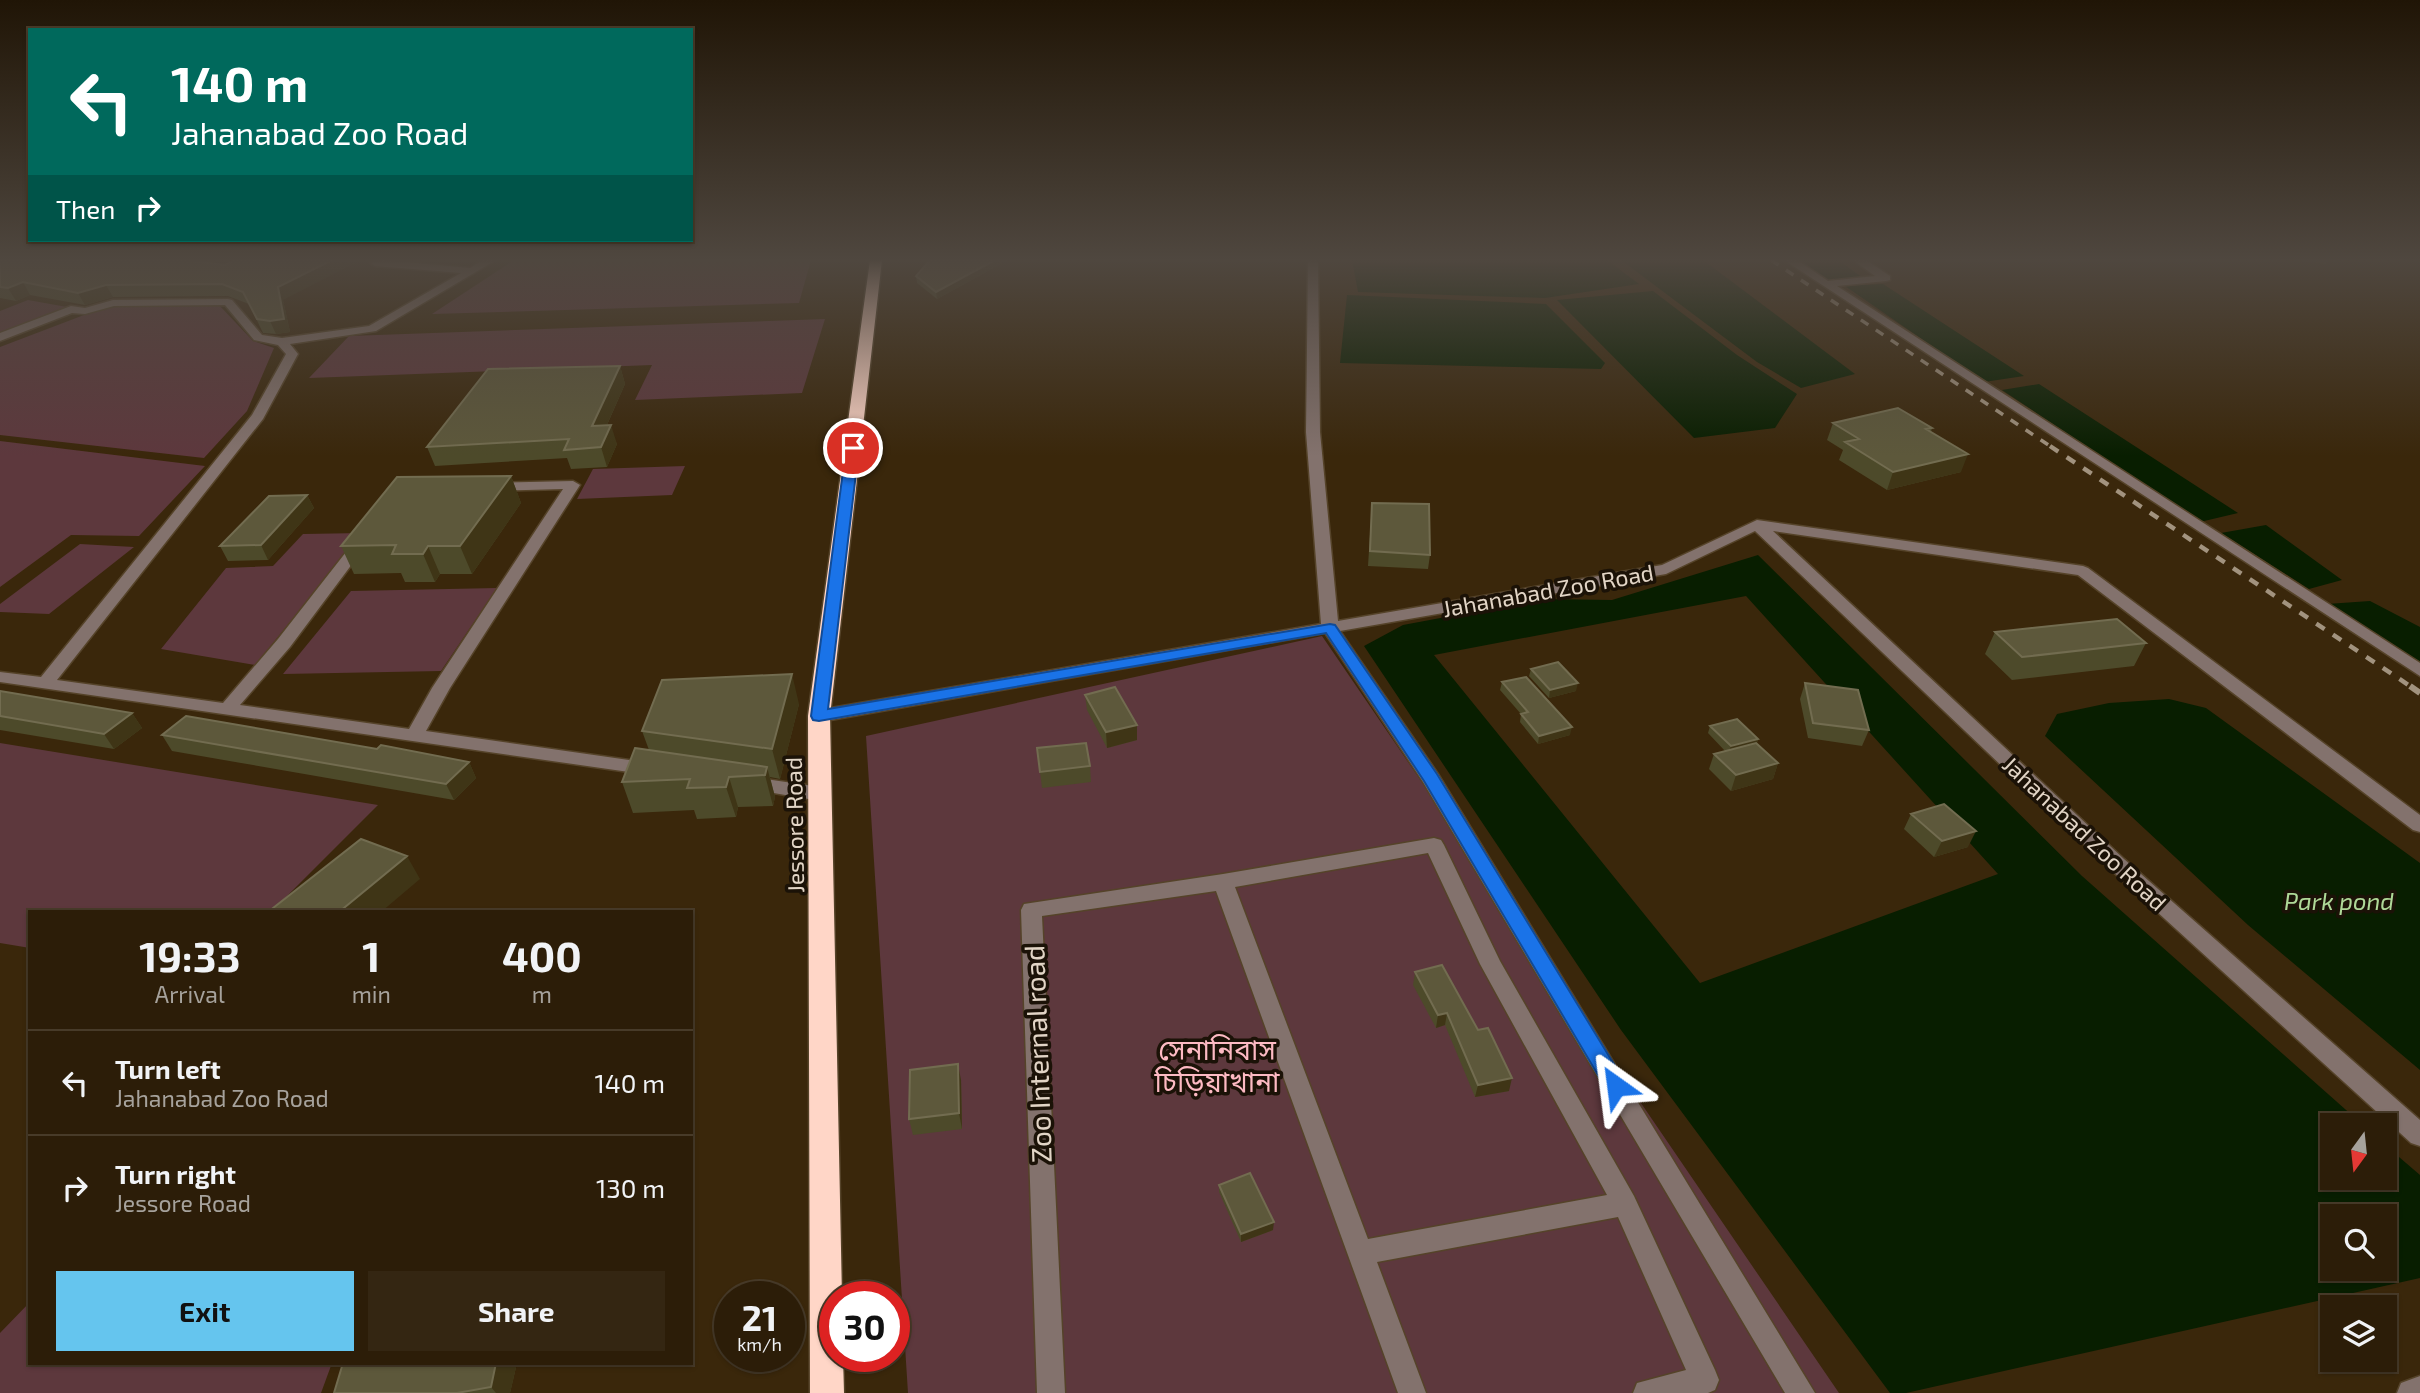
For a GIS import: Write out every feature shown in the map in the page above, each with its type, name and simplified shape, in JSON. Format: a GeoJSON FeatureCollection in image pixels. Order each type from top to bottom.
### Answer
{"type":"FeatureCollection","features":[{"type":"Feature","properties":{"kind":"highway","name":"Jessore Road"},"geometry":{"type":"LineString","coordinates":[[827,1393],[819,716],[868,325]]}},
{"type":"Feature","properties":{"kind":"street"},"geometry":{"type":"LineString","coordinates":[[0,337],[30,325]]}},
{"type":"Feature","properties":{"kind":"street"},"geometry":{"type":"LineString","coordinates":[[247,325],[258,338],[282,342],[372,329],[379,325]]}},
{"type":"Feature","properties":{"kind":"street"},"geometry":{"type":"LineString","coordinates":[[1313,325],[1313,432],[1330,628],[1431,779],[1801,1393]]}},
{"type":"Feature","properties":{"kind":"street"},"geometry":{"type":"LineString","coordinates":[[1890,325],[2420,671]]}},
{"type":"Feature","properties":{"kind":"street"},"geometry":{"type":"LineString","coordinates":[[45,684],[258,416],[292,354],[282,342]]}},
{"type":"Feature","properties":{"kind":"street"},"geometry":{"type":"LineString","coordinates":[[414,736],[441,688],[573,485],[481,487]]}},
{"type":"Feature","properties":{"kind":"street"},"geometry":{"type":"LineString","coordinates":[[1757,524],[2083,571],[2420,825]]}},
{"type":"Feature","properties":{"kind":"street","name":"Jahanabad Zoo Road"},"geometry":{"type":"LineString","coordinates":[[819,716],[1665,569],[1757,524],[2118,864],[2420,1135]]}},
{"type":"Feature","properties":{"kind":"street"},"geometry":{"type":"LineString","coordinates":[[227,710],[284,642],[373,527]]}},
{"type":"Feature","properties":{"kind":"street"},"geometry":{"type":"LineString","coordinates":[[0,677],[671,772]]}},
{"type":"Feature","properties":{"kind":"street"},"geometry":{"type":"LineString","coordinates":[[739,781],[820,794]]}},
{"type":"Feature","properties":{"kind":"street","name":"Zoo Internal road"},"geometry":{"type":"LineString","coordinates":[[1051,1393],[1031,910],[1223,883],[1434,845],[1491,964],[1625,1204],[1705,1380],[1647,1393]]}},
{"type":"Feature","properties":{"kind":"street"},"geometry":{"type":"LineString","coordinates":[[1223,883],[1412,1393]]}},
{"type":"Feature","properties":{"kind":"street"},"geometry":{"type":"LineString","coordinates":[[1360,1253],[1625,1204]]}},
{"type":"Feature","properties":{"kind":"street"},"geometry":{"type":"LineString","coordinates":[[2411,1393],[2420,1390]]}},
{"type":"Feature","properties":{"kind":"green space"},"geometry":{"type":"Polygon","coordinates":[[[0,325],[22,325],[0,334],[0,325]]]}},
{"type":"Feature","properties":{"kind":"green space"},"geometry":{"type":"Polygon","coordinates":[[[58,325],[238,325],[253,341],[274,348],[247,411],[204,458],[0,435],[0,347],[58,325]]]}},
{"type":"Feature","properties":{"kind":"green space"},"geometry":{"type":"Polygon","coordinates":[[[657,325],[823,325],[802,393],[635,400],[652,365],[309,378],[349,336],[657,325]]]}},
{"type":"Feature","properties":{"kind":"green space"},"geometry":{"type":"Polygon","coordinates":[[[0,441],[205,466],[139,536],[71,535],[0,587],[0,441]]]}},
{"type":"Feature","properties":{"kind":"green space"},"geometry":{"type":"Polygon","coordinates":[[[685,466],[672,495],[577,499],[593,469],[685,466]]]}},
{"type":"Feature","properties":{"kind":"green space"},"geometry":{"type":"Polygon","coordinates":[[[363,533],[255,665],[161,649],[226,568],[273,566],[303,534],[363,533]]]}},
{"type":"Feature","properties":{"kind":"green space"},"geometry":{"type":"Polygon","coordinates":[[[80,544],[134,547],[49,614],[0,612],[0,604],[80,544]]]}},
{"type":"Feature","properties":{"kind":"green space"},"geometry":{"type":"Polygon","coordinates":[[[497,588],[441,671],[283,674],[351,591],[497,588]]]}},
{"type":"Feature","properties":{"kind":"green space","name":"সেনানিবাস চিড়িয়াখানা"},"geometry":{"type":"Polygon","coordinates":[[[1322,636],[1839,1393],[908,1393],[910,1281],[901,1281],[866,736],[1322,636]]]}},
{"type":"Feature","properties":{"kind":"green space"},"geometry":{"type":"Polygon","coordinates":[[[0,743],[378,805],[273,910],[28,910],[28,948],[0,943],[0,743]]]}},
{"type":"Feature","properties":{"kind":"green space"},"geometry":{"type":"Polygon","coordinates":[[[28,1304],[28,1365],[331,1365],[321,1393],[0,1393],[0,1333],[28,1304]]]}},
{"type":"Feature","properties":{"kind":"water"},"geometry":{"type":"Polygon","coordinates":[[[1344,325],[1567,325],[1605,363],[1601,369],[1340,363],[1344,325]]]}},
{"type":"Feature","properties":{"kind":"water"},"geometry":{"type":"Polygon","coordinates":[[[1582,325],[1698,325],[1737,355],[1797,394],[1775,428],[1694,438],[1582,325]]]}},
{"type":"Feature","properties":{"kind":"water"},"geometry":{"type":"Polygon","coordinates":[[[1708,325],[1790,325],[1855,374],[1801,388],[1757,362],[1708,325]]]}},
{"type":"Feature","properties":{"kind":"water"},"geometry":{"type":"Polygon","coordinates":[[[1901,325],[1946,325],[2024,376],[1984,382],[1901,325]]]}},
{"type":"Feature","properties":{"kind":"water"},"geometry":{"type":"Polygon","coordinates":[[[2039,384],[2238,513],[2200,522],[2002,390],[2039,384]]]}},
{"type":"Feature","properties":{"kind":"water"},"geometry":{"type":"Polygon","coordinates":[[[2266,525],[2342,580],[2309,589],[2221,533],[2266,525]]]}},
{"type":"Feature","properties":{"kind":"water"},"geometry":{"type":"Polygon","coordinates":[[[1758,555],[2082,876],[2349,1113],[2320,1113],[2320,1190],[2398,1190],[2398,1156],[2420,1175],[2420,1278],[2344,1295],[2320,1295],[2320,1300],[1906,1393],[1890,1393],[1621,1030],[1364,646],[1403,625],[1542,599],[1612,600],[1758,555]],[[1746,596],[1434,655],[1700,983],[1998,874],[1746,596]]]}},
{"type":"Feature","properties":{"kind":"water"},"geometry":{"type":"Polygon","coordinates":[[[2370,601],[2420,627],[2420,664],[2327,604],[2370,601]]]}},
{"type":"Feature","properties":{"kind":"water","name":"Park pond"},"geometry":{"type":"Polygon","coordinates":[[[2169,699],[2206,708],[2420,863],[2420,1070],[2248,925],[2045,736],[2057,714],[2109,703],[2169,699]]]}},
{"type":"Feature","properties":{"kind":"building"},"geometry":{"type":"Polygon","coordinates":[[[620,366],[592,426],[611,425],[601,447],[564,450],[569,439],[427,447],[488,369],[620,366]]]}},
{"type":"Feature","properties":{"kind":"building"},"geometry":{"type":"Polygon","coordinates":[[[1898,408],[1932,428],[1926,429],[1968,454],[1893,472],[1845,442],[1859,439],[1833,423],[1898,408]]]}},
{"type":"Feature","properties":{"kind":"building"},"geometry":{"type":"Polygon","coordinates":[[[511,476],[460,546],[428,546],[423,554],[392,554],[396,545],[341,546],[397,477],[511,476]]]}},
{"type":"Feature","properties":{"kind":"building"},"geometry":{"type":"Polygon","coordinates":[[[307,495],[261,545],[220,546],[269,496],[307,495]]]}},
{"type":"Feature","properties":{"kind":"building"},"geometry":{"type":"Polygon","coordinates":[[[1372,503],[1429,504],[1430,555],[1370,551],[1372,503]]]}},
{"type":"Feature","properties":{"kind":"building"},"geometry":{"type":"Polygon","coordinates":[[[2117,619],[2146,643],[2022,657],[1995,632],[2117,619]]]}},
{"type":"Feature","properties":{"kind":"building"},"geometry":{"type":"Polygon","coordinates":[[[1558,662],[1578,683],[1550,690],[1531,669],[1558,662]]]}},
{"type":"Feature","properties":{"kind":"building"},"geometry":{"type":"Polygon","coordinates":[[[792,674],[772,749],[642,731],[662,680],[792,674]]]}},
{"type":"Feature","properties":{"kind":"building"},"geometry":{"type":"Polygon","coordinates":[[[1526,677],[1572,727],[1539,736],[1521,714],[1528,712],[1502,682],[1526,677]]]}},
{"type":"Feature","properties":{"kind":"building"},"geometry":{"type":"Polygon","coordinates":[[[1805,683],[1858,690],[1869,730],[1813,723],[1805,683]]]}},
{"type":"Feature","properties":{"kind":"building"},"geometry":{"type":"Polygon","coordinates":[[[1115,687],[1137,725],[1106,732],[1085,695],[1115,687]]]}},
{"type":"Feature","properties":{"kind":"building"},"geometry":{"type":"Polygon","coordinates":[[[0,691],[132,713],[104,734],[0,716],[0,691]]]}},
{"type":"Feature","properties":{"kind":"building"},"geometry":{"type":"Polygon","coordinates":[[[186,716],[377,749],[381,745],[469,762],[446,784],[162,735],[186,716]]]}},
{"type":"Feature","properties":{"kind":"building"},"geometry":{"type":"Polygon","coordinates":[[[1737,719],[1758,739],[1731,746],[1710,726],[1737,719]]]}},
{"type":"Feature","properties":{"kind":"building"},"geometry":{"type":"Polygon","coordinates":[[[1086,743],[1090,766],[1040,772],[1037,748],[1086,743]]]}},
{"type":"Feature","properties":{"kind":"building"},"geometry":{"type":"Polygon","coordinates":[[[1756,743],[1778,763],[1736,775],[1714,754],[1756,743]]]}},
{"type":"Feature","properties":{"kind":"building"},"geometry":{"type":"Polygon","coordinates":[[[635,748],[767,767],[765,775],[729,777],[726,787],[687,788],[690,779],[622,782],[635,748]]]}},
{"type":"Feature","properties":{"kind":"building"},"geometry":{"type":"Polygon","coordinates":[[[1944,804],[1976,831],[1942,841],[1911,814],[1944,804]]]}},
{"type":"Feature","properties":{"kind":"building"},"geometry":{"type":"Polygon","coordinates":[[[361,839],[407,856],[341,910],[271,910],[361,839]]]}},
{"type":"Feature","properties":{"kind":"building"},"geometry":{"type":"Polygon","coordinates":[[[1442,965],[1478,1030],[1488,1028],[1512,1078],[1478,1085],[1447,1013],[1438,1015],[1415,972],[1442,965]]]}},
{"type":"Feature","properties":{"kind":"building"},"geometry":{"type":"Polygon","coordinates":[[[958,1064],[959,1113],[909,1119],[910,1070],[958,1064]]]}},
{"type":"Feature","properties":{"kind":"building"},"geometry":{"type":"Polygon","coordinates":[[[1250,1173],[1274,1222],[1241,1234],[1219,1185],[1250,1173]]]}},
{"type":"Feature","properties":{"kind":"building"},"geometry":{"type":"Polygon","coordinates":[[[342,1365],[496,1365],[491,1387],[457,1393],[334,1393],[342,1365]]]}},
{"type":"Feature","properties":{"kind":"railway"},"geometry":{"type":"LineString","coordinates":[[1869,325],[2410,686]]}},
{"type":"Feature","properties":{"kind":"railway"},"geometry":{"type":"LineString","coordinates":[[2410,686],[2420,693]]}},
{"type":"Feature","properties":{"kind":"route"},"geometry":{"type":"LineString","coordinates":[[853,448],[819,716],[1330,628],[1431,779],[1616,1086]]}}]}
